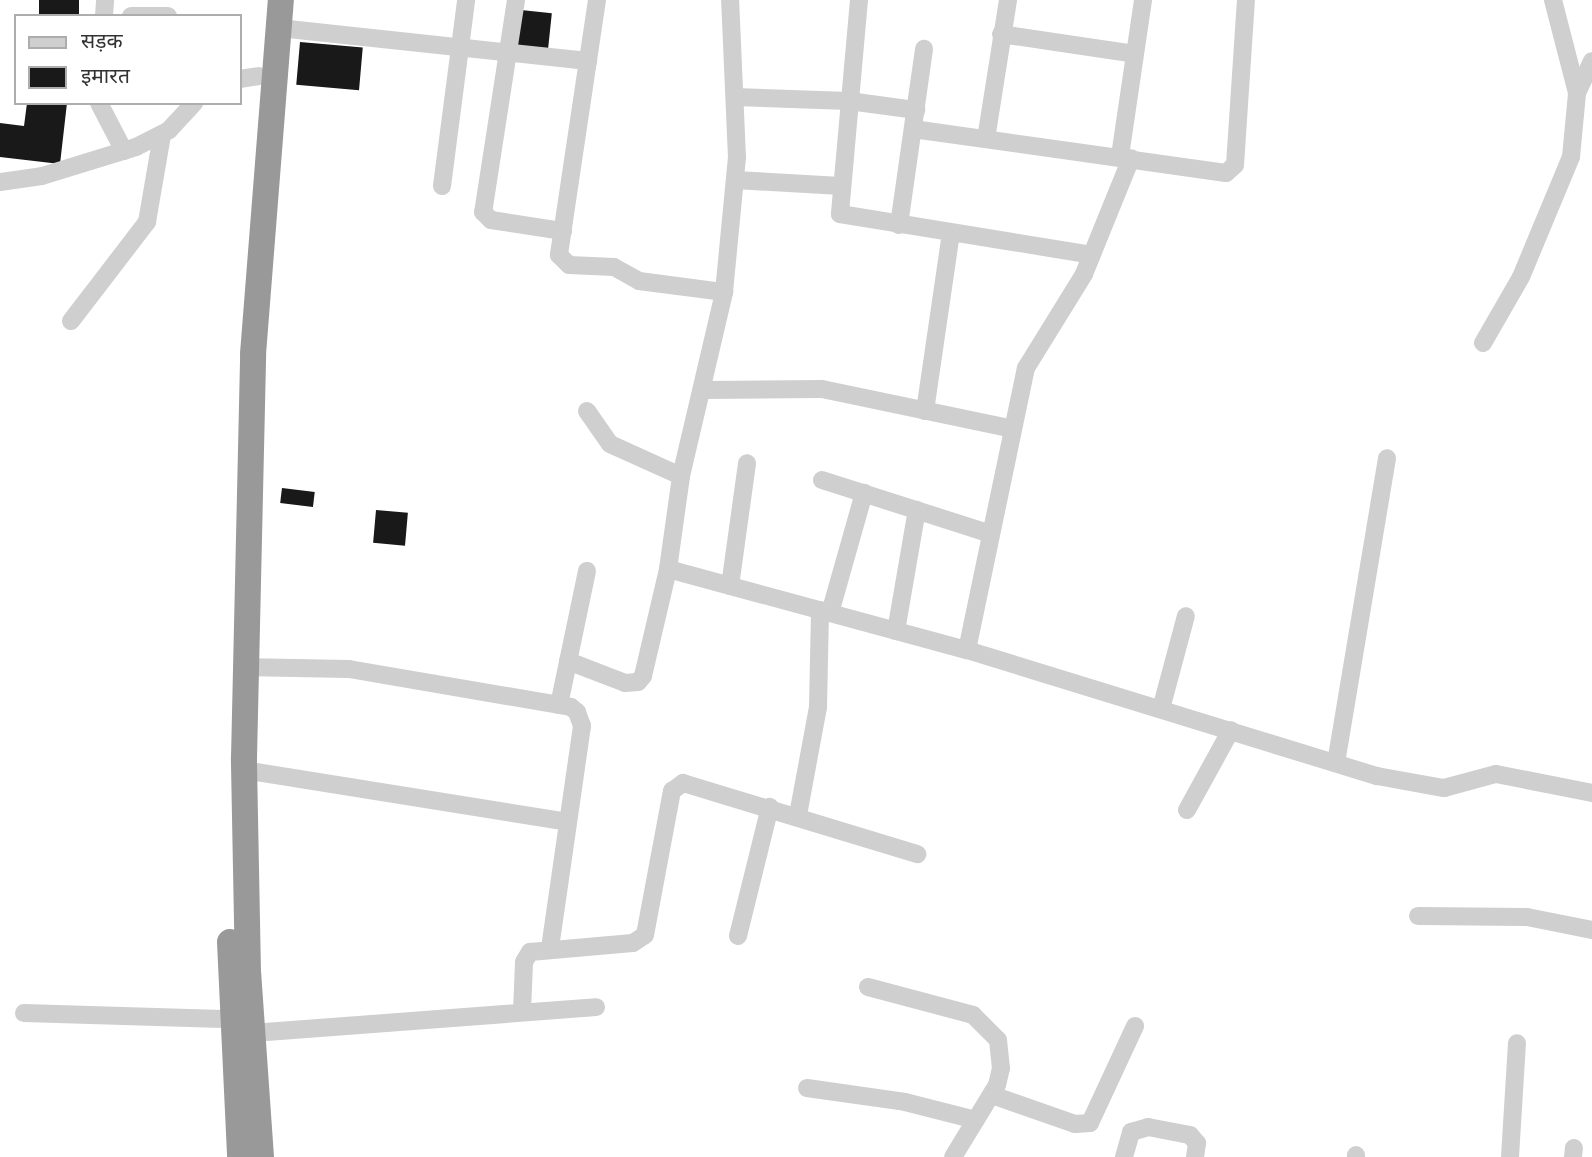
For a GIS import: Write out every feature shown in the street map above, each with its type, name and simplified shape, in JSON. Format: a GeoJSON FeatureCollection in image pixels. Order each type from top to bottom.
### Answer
{"type":"FeatureCollection","features":[{"type":"Feature","properties":{"kind":"highway"},"geometry":{"type":"LineString","coordinates":[[261,1157],[241,1026],[228,776],[249,77],[264,0]]}},
{"type":"Feature","properties":{"kind":"highway"},"geometry":{"type":"LineString","coordinates":[[240,1157],[244,770],[253,354],[281,0]]}},
{"type":"Feature","properties":{"kind":"street"},"geometry":{"type":"LineString","coordinates":[[442,186],[466,0]]}},
{"type":"Feature","properties":{"kind":"street"},"geometry":{"type":"LineString","coordinates":[[516,0],[511,49],[483,212],[491,220],[563,231]]}},
{"type":"Feature","properties":{"kind":"street"},"geometry":{"type":"LineString","coordinates":[[597,0],[559,255],[569,265],[614,267],[639,281],[724,292]]}},
{"type":"Feature","properties":{"kind":"street"},"geometry":{"type":"LineString","coordinates":[[568,661],[625,683],[638,682],[668,569],[681,476],[704,390],[724,292],[735,180],[735,97],[726,0]]}},
{"type":"Feature","properties":{"kind":"street"},"geometry":{"type":"LineString","coordinates":[[859,0],[840,214],[1092,255]]}},
{"type":"Feature","properties":{"kind":"street"},"geometry":{"type":"LineString","coordinates":[[986,139],[1008,0]]}},
{"type":"Feature","properties":{"kind":"street"},"geometry":{"type":"LineString","coordinates":[[967,650],[1026,368],[1035,347],[1092,255],[1126,157],[1135,54],[1143,0]]}},
{"type":"Feature","properties":{"kind":"street"},"geometry":{"type":"LineString","coordinates":[[913,130],[1126,157],[1218,173],[1232,170],[1246,0]]}},
{"type":"Feature","properties":{"kind":"street"},"geometry":{"type":"LineString","coordinates":[[1553,0],[1577,93]]}},
{"type":"Feature","properties":{"kind":"street"},"geometry":{"type":"LineString","coordinates":[[279,27],[511,49],[588,61]]}},
{"type":"Feature","properties":{"kind":"street"},"geometry":{"type":"LineString","coordinates":[[1001,34],[1135,54]]}},
{"type":"Feature","properties":{"kind":"street"},"geometry":{"type":"LineString","coordinates":[[899,225],[924,49]]}},
{"type":"Feature","properties":{"kind":"street"},"geometry":{"type":"LineString","coordinates":[[1483,343],[1521,277],[1571,157],[1577,93],[1592,61]]}},
{"type":"Feature","properties":{"kind":"street"},"geometry":{"type":"LineString","coordinates":[[735,97],[849,101],[916,110]]}},
{"type":"Feature","properties":{"kind":"street"},"geometry":{"type":"LineString","coordinates":[[100,105],[124,151]]}},
{"type":"Feature","properties":{"kind":"street"},"geometry":{"type":"LineString","coordinates":[[0,182],[43,176],[124,151],[162,135],[192,105]]}},
{"type":"Feature","properties":{"kind":"street"},"geometry":{"type":"LineString","coordinates":[[71,321],[147,222],[162,135]]}},
{"type":"Feature","properties":{"kind":"street"},"geometry":{"type":"LineString","coordinates":[[735,180],[841,186]]}},
{"type":"Feature","properties":{"kind":"street"},"geometry":{"type":"LineString","coordinates":[[925,411],[951,233]]}},
{"type":"Feature","properties":{"kind":"street"},"geometry":{"type":"LineString","coordinates":[[704,390],[822,389],[1013,429]]}},
{"type":"Feature","properties":{"kind":"street"},"geometry":{"type":"LineString","coordinates":[[587,411],[610,444],[681,476]]}},
{"type":"Feature","properties":{"kind":"street"},"geometry":{"type":"LineString","coordinates":[[1336,763],[1387,458]]}},
{"type":"Feature","properties":{"kind":"street"},"geometry":{"type":"LineString","coordinates":[[730,586],[747,463]]}},
{"type":"Feature","properties":{"kind":"street"},"geometry":{"type":"LineString","coordinates":[[822,480],[991,534]]}},
{"type":"Feature","properties":{"kind":"street"},"geometry":{"type":"LineString","coordinates":[[798,815],[818,707],[825,612],[864,493]]}},
{"type":"Feature","properties":{"kind":"street"},"geometry":{"type":"LineString","coordinates":[[896,631],[917,510]]}},
{"type":"Feature","properties":{"kind":"street"},"geometry":{"type":"LineString","coordinates":[[668,569],[967,650],[1377,776],[1444,788],[1496,774],[1592,793]]}},
{"type":"Feature","properties":{"kind":"street"},"geometry":{"type":"LineString","coordinates":[[559,705],[587,571]]}},
{"type":"Feature","properties":{"kind":"street"},"geometry":{"type":"LineString","coordinates":[[1161,709],[1186,616]]}},
{"type":"Feature","properties":{"kind":"street"},"geometry":{"type":"LineString","coordinates":[[246,667],[349,669],[559,705],[578,712],[582,726],[550,948]]}},
{"type":"Feature","properties":{"kind":"street"},"geometry":{"type":"LineString","coordinates":[[1187,810],[1231,730]]}},
{"type":"Feature","properties":{"kind":"street"},"geometry":{"type":"LineString","coordinates":[[244,770],[568,822]]}},
{"type":"Feature","properties":{"kind":"street"},"geometry":{"type":"LineString","coordinates":[[522,1012],[525,956],[536,949],[640,941],[677,786],[692,784],[917,854]]}},
{"type":"Feature","properties":{"kind":"street"},"geometry":{"type":"LineString","coordinates":[[738,936],[771,807]]}},
{"type":"Feature","properties":{"kind":"street"},"geometry":{"type":"LineString","coordinates":[[1418,916],[1527,917],[1592,930]]}},
{"type":"Feature","properties":{"kind":"street"},"geometry":{"type":"LineString","coordinates":[[868,987],[983,1021],[998,1040],[1001,1054],[992,1095],[953,1157]]}},
{"type":"Feature","properties":{"kind":"street"},"geometry":{"type":"LineString","coordinates":[[24,1013],[241,1026],[596,1007]]}},
{"type":"Feature","properties":{"kind":"street"},"geometry":{"type":"LineString","coordinates":[[992,1095],[1074,1124],[1090,1123],[1135,1026]]}},
{"type":"Feature","properties":{"kind":"street"},"geometry":{"type":"LineString","coordinates":[[1510,1157],[1517,1043]]}},
{"type":"Feature","properties":{"kind":"street"},"geometry":{"type":"LineString","coordinates":[[807,1088],[905,1102],[976,1120]]}},
{"type":"Feature","properties":{"kind":"street"},"geometry":{"type":"LineString","coordinates":[[1124,1157],[1131,1132],[1148,1127],[1190,1136],[1197,1143],[1195,1157]]}},
{"type":"Feature","properties":{"kind":"building"},"geometry":{"type":"Polygon","coordinates":[[[39,0],[79,0],[79,14],[39,14],[39,0]]]}},
{"type":"Feature","properties":{"kind":"building"},"geometry":{"type":"Polygon","coordinates":[[[521,10],[552,13],[548,49],[517,46],[521,10]]]}},
{"type":"Feature","properties":{"kind":"building"},"geometry":{"type":"Polygon","coordinates":[[[300,42],[363,47],[359,90],[296,85],[300,42]]]}},
{"type":"Feature","properties":{"kind":"building"},"geometry":{"type":"Polygon","coordinates":[[[27,105],[67,105],[60,164],[0,157],[0,123],[24,126],[27,105]]]}},
{"type":"Feature","properties":{"kind":"building"},"geometry":{"type":"Polygon","coordinates":[[[282,488],[315,492],[313,507],[280,503],[282,488]]]}},
{"type":"Feature","properties":{"kind":"building"},"geometry":{"type":"Polygon","coordinates":[[[376,510],[408,513],[405,546],[373,543],[376,510]]]}}]}
